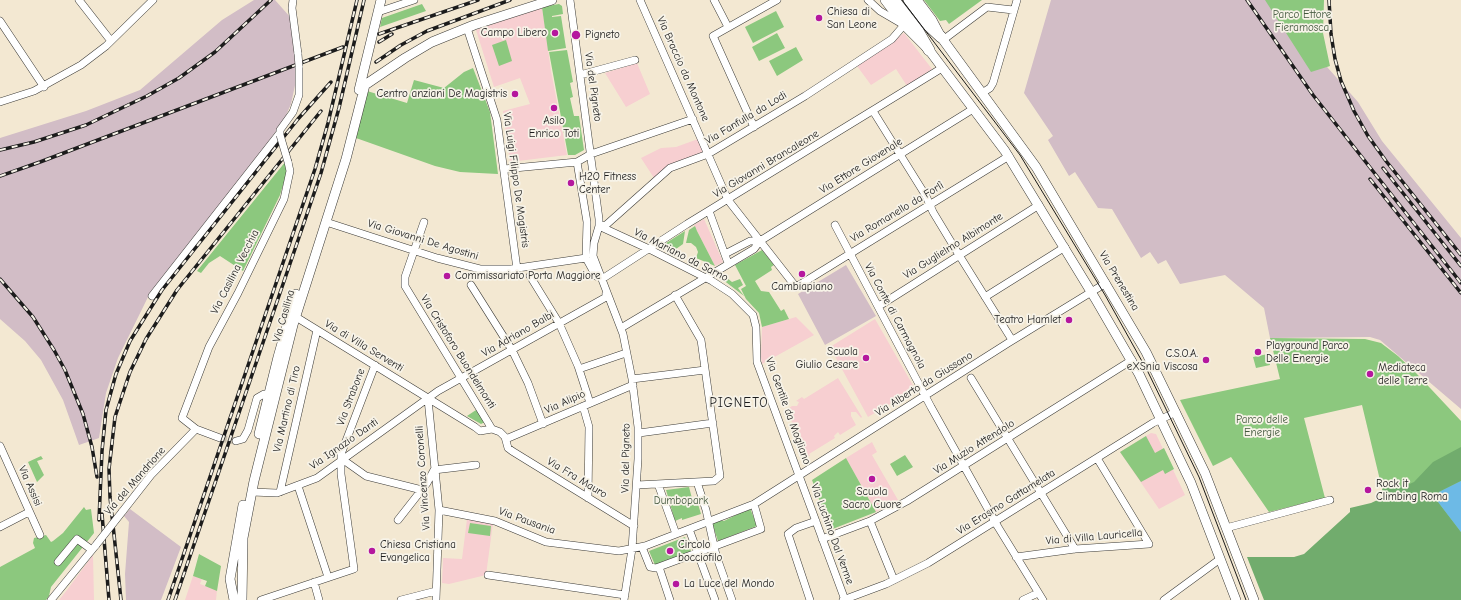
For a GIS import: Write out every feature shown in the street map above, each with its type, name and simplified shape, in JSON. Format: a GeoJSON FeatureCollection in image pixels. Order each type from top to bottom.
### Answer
{"type":"FeatureCollection","features":[{"type":"Feature","properties":{"kind":"highway"},"geometry":{"type":"LineString","coordinates":[[894,0],[916,29],[929,50]]}},
{"type":"Feature","properties":{"kind":"highway"},"geometry":{"type":"LineString","coordinates":[[909,0],[926,23],[942,39]]}},
{"type":"Feature","properties":{"kind":"main road","name":"Via Casilina"},"geometry":{"type":"LineString","coordinates":[[234,600],[230,580],[237,531],[268,398],[289,314],[346,141],[381,0]]}},
{"type":"Feature","properties":{"kind":"main road"},"geometry":{"type":"LineString","coordinates":[[371,79],[419,49],[467,28],[552,0]]}},
{"type":"Feature","properties":{"kind":"main road"},"geometry":{"type":"LineString","coordinates":[[885,0],[904,25],[929,50],[1009,156],[1132,360],[1191,483],[1236,600]]}},
{"type":"Feature","properties":{"kind":"main road","name":"Via Prenestina"},"geometry":{"type":"LineString","coordinates":[[917,0],[932,20],[942,39],[1032,160],[1146,352],[1205,473],[1254,600]]}},
{"type":"Feature","properties":{"kind":"main road","name":"Via Casilina"},"geometry":{"type":"LineString","coordinates":[[243,598],[243,538],[252,492],[296,317],[347,154],[364,87],[371,79]]}},
{"type":"Feature","properties":{"kind":"street"},"geometry":{"type":"LineString","coordinates":[[79,0],[112,41]]}},
{"type":"Feature","properties":{"kind":"street"},"geometry":{"type":"LineString","coordinates":[[0,102],[44,86],[81,65],[112,41],[153,0]]}},
{"type":"Feature","properties":{"kind":"street"},"geometry":{"type":"LineString","coordinates":[[152,296],[280,135],[280,131],[294,109],[299,95],[299,66],[292,8],[293,0]]}},
{"type":"Feature","properties":{"kind":"street"},"geometry":{"type":"LineString","coordinates":[[378,12],[414,0]]}},
{"type":"Feature","properties":{"kind":"street","name":"Via del Pigneto"},"geometry":{"type":"LineString","coordinates":[[570,0],[591,154],[599,226],[594,243],[593,254],[621,328],[633,382],[639,433],[634,526],[625,597]]}},
{"type":"Feature","properties":{"kind":"street","name":"Via Braccio da Montone"},"geometry":{"type":"LineString","coordinates":[[640,0],[728,200],[796,287]]}},
{"type":"Feature","properties":{"kind":"street"},"geometry":{"type":"LineString","coordinates":[[714,0],[728,27]]}},
{"type":"Feature","properties":{"kind":"street"},"geometry":{"type":"LineString","coordinates":[[754,127],[713,38],[714,34],[777,0]]}},
{"type":"Feature","properties":{"kind":"street"},"geometry":{"type":"LineString","coordinates":[[868,0],[880,11],[904,25]]}},
{"type":"Feature","properties":{"kind":"street"},"geometry":{"type":"LineString","coordinates":[[982,93],[992,85],[996,67],[1017,0]]}},
{"type":"Feature","properties":{"kind":"street"},"geometry":{"type":"LineString","coordinates":[[942,39],[987,7],[1013,10]]}},
{"type":"Feature","properties":{"kind":"street"},"geometry":{"type":"LineString","coordinates":[[0,21],[44,86]]}},
{"type":"Feature","properties":{"kind":"street","name":"Via Fanfulla da Lodi"},"geometry":{"type":"LineString","coordinates":[[599,226],[606,225],[670,168],[708,154],[754,127],[890,41],[904,25]]}},
{"type":"Feature","properties":{"kind":"street","name":"Via Luigi Filippo De Magistris"},"geometry":{"type":"LineString","coordinates":[[467,28],[495,111],[517,269]]}},
{"type":"Feature","properties":{"kind":"street","name":"Via Casilina"},"geometry":{"type":"LineString","coordinates":[[370,46],[368,70],[371,79]]}},
{"type":"Feature","properties":{"kind":"street"},"geometry":{"type":"LineString","coordinates":[[580,75],[635,60]]}},
{"type":"Feature","properties":{"kind":"street","name":"Via Giovanni Brancaleone"},"geometry":{"type":"LineString","coordinates":[[602,279],[709,211],[942,68]]}},
{"type":"Feature","properties":{"kind":"street","name":"Via Ettore Giovenale"},"geometry":{"type":"LineString","coordinates":[[621,328],[704,277],[754,249],[760,241],[973,109]]}},
{"type":"Feature","properties":{"kind":"street"},"geometry":{"type":"LineString","coordinates":[[873,111],[931,205],[933,212],[959,256],[1012,340]]}},
{"type":"Feature","properties":{"kind":"street"},"geometry":{"type":"LineString","coordinates":[[504,169],[577,162],[591,154],[693,119]]}},
{"type":"Feature","properties":{"kind":"street","name":"Via Casilina Vecchia"},"geometry":{"type":"LineString","coordinates":[[196,429],[182,419],[209,347],[238,293],[284,199],[290,171],[280,135]]}},
{"type":"Feature","properties":{"kind":"street","name":"Via Romanello da Forlì"},"geometry":{"type":"LineString","coordinates":[[796,287],[1009,156]]}},
{"type":"Feature","properties":{"kind":"street","name":"Via del Pigneto"},"geometry":{"type":"LineString","coordinates":[[577,162],[587,222],[586,258],[604,293],[608,296]]}},
{"type":"Feature","properties":{"kind":"street","name":"Via Guglielmo Albimonte"},"geometry":{"type":"LineString","coordinates":[[879,306],[1039,205]]}},
{"type":"Feature","properties":{"kind":"street"},"geometry":{"type":"LineString","coordinates":[[709,211],[728,263]]}},
{"type":"Feature","properties":{"kind":"street","name":"Via Giovanni De Agostini"},"geometry":{"type":"LineString","coordinates":[[326,222],[414,251],[480,269],[517,269],[586,258]]}},
{"type":"Feature","properties":{"kind":"street"},"geometry":{"type":"LineString","coordinates":[[414,251],[424,222]]}},
{"type":"Feature","properties":{"kind":"street","name":"Via Conte di Carmagnola"},"geometry":{"type":"LineString","coordinates":[[835,225],[879,306],[925,396],[995,521],[1043,600]]}},
{"type":"Feature","properties":{"kind":"street","name":"Via Mariano da Sarno"},"geometry":{"type":"LineString","coordinates":[[599,226],[704,277],[729,292],[748,309]]}},
{"type":"Feature","properties":{"kind":"street","name":"Via Ettore Giovenale"},"geometry":{"type":"LineString","coordinates":[[725,254],[750,241],[760,241]]}},
{"type":"Feature","properties":{"kind":"street"},"geometry":{"type":"LineString","coordinates":[[985,297],[1065,247]]}},
{"type":"Feature","properties":{"kind":"street","name":"Via Cristoforo Buondelmonti"},"geometry":{"type":"LineString","coordinates":[[414,251],[405,277],[405,286],[463,378],[492,429]]}},
{"type":"Feature","properties":{"kind":"street"},"geometry":{"type":"LineString","coordinates":[[530,276],[559,323],[579,369],[587,404],[589,425],[588,498]]}},
{"type":"Feature","properties":{"kind":"street","name":"Via Alberto da Giussano"},"geometry":{"type":"LineString","coordinates":[[688,529],[754,504],[1012,340],[1106,283]]}},
{"type":"Feature","properties":{"kind":"street"},"geometry":{"type":"LineString","coordinates":[[471,285],[512,350],[528,383],[543,424]]}},
{"type":"Feature","properties":{"kind":"street","name":"Via Adriano Balbi"},"geometry":{"type":"LineString","coordinates":[[428,399],[438,391],[608,296]]}},
{"type":"Feature","properties":{"kind":"street"},"geometry":{"type":"LineString","coordinates":[[637,485],[716,481],[719,478],[700,336],[675,296]]}},
{"type":"Feature","properties":{"kind":"street","name":"Via Gentile da Mogliano"},"geometry":{"type":"LineString","coordinates":[[748,309],[756,323],[756,359],[799,475]]}},
{"type":"Feature","properties":{"kind":"street","name":"Via di Villa Serventi"},"geometry":{"type":"LineString","coordinates":[[296,317],[480,431],[492,429]]}},
{"type":"Feature","properties":{"kind":"street","name":"Via Martino di Tiro"},"geometry":{"type":"LineString","coordinates":[[280,492],[317,330]]}},
{"type":"Feature","properties":{"kind":"street"},"geometry":{"type":"LineString","coordinates":[[579,369],[623,354]]}},
{"type":"Feature","properties":{"kind":"street","name":"Via Muzio Attendolo"},"geometry":{"type":"LineString","coordinates":[[822,539],[870,522],[1009,439],[1132,360]]}},
{"type":"Feature","properties":{"kind":"street","name":"Via Strabone"},"geometry":{"type":"LineString","coordinates":[[328,577],[354,569],[341,474],[342,448],[375,366]]}},
{"type":"Feature","properties":{"kind":"street","name":"Via Alipio"},"geometry":{"type":"LineString","coordinates":[[506,439],[543,424],[633,382],[705,370]]}},
{"type":"Feature","properties":{"kind":"street"},"geometry":{"type":"LineString","coordinates":[[971,378],[1075,548]]}},
{"type":"Feature","properties":{"kind":"street"},"geometry":{"type":"LineString","coordinates":[[236,441],[242,439],[248,430],[257,398],[264,394],[268,398]]}},
{"type":"Feature","properties":{"kind":"street","name":"Via Ignazio Danti"},"geometry":{"type":"LineString","coordinates":[[252,492],[268,494],[280,492],[322,475],[342,459],[428,399]]}},
{"type":"Feature","properties":{"kind":"street","name":"Via Vincenzo Coronelli"},"geometry":{"type":"LineString","coordinates":[[428,399],[439,510],[436,600]]}},
{"type":"Feature","properties":{"kind":"street","name":"Via Erasmo Gattamelata"},"geometry":{"type":"LineString","coordinates":[[844,600],[894,580],[928,564],[1041,492],[1161,419],[1176,412]]}},
{"type":"Feature","properties":{"kind":"street"},"geometry":{"type":"LineString","coordinates":[[639,433],[712,423]]}},
{"type":"Feature","properties":{"kind":"street"},"geometry":{"type":"LineString","coordinates":[[196,429],[220,438]]}},
{"type":"Feature","properties":{"kind":"street","name":"Via del Mandrione"},"geometry":{"type":"LineString","coordinates":[[51,600],[151,475],[196,429]]}},
{"type":"Feature","properties":{"kind":"street"},"geometry":{"type":"LineString","coordinates":[[492,429],[500,432],[506,439]]}},
{"type":"Feature","properties":{"kind":"street","name":"Via Fra Mauro"},"geometry":{"type":"LineString","coordinates":[[506,439],[508,448],[634,526]]}},
{"type":"Feature","properties":{"kind":"street","name":"Via Assisi"},"geometry":{"type":"LineString","coordinates":[[1,450],[40,535]]}},
{"type":"Feature","properties":{"kind":"street","name":"Via di Villa Lauricella"},"geometry":{"type":"LineString","coordinates":[[1016,557],[1075,548],[1149,544],[1097,458]]}},
{"type":"Feature","properties":{"kind":"street"},"geometry":{"type":"LineString","coordinates":[[342,459],[366,476],[422,490]]}},
{"type":"Feature","properties":{"kind":"street"},"geometry":{"type":"LineString","coordinates":[[398,520],[422,490],[434,470],[476,465]]}},
{"type":"Feature","properties":{"kind":"street","name":"Via Luchino Dal Verme"},"geometry":{"type":"LineString","coordinates":[[799,475],[844,600]]}},
{"type":"Feature","properties":{"kind":"street"},"geometry":{"type":"LineString","coordinates":[[697,482],[714,546],[732,600]]}},
{"type":"Feature","properties":{"kind":"street"},"geometry":{"type":"LineString","coordinates":[[658,484],[676,534]]}},
{"type":"Feature","properties":{"kind":"street"},"geometry":{"type":"LineString","coordinates":[[261,600],[328,577],[298,486]]}},
{"type":"Feature","properties":{"kind":"street"},"geometry":{"type":"LineString","coordinates":[[1226,528],[1330,500]]}},
{"type":"Feature","properties":{"kind":"street"},"geometry":{"type":"LineString","coordinates":[[642,547],[650,567],[659,567],[761,529],[754,504]]}},
{"type":"Feature","properties":{"kind":"street","name":"Via Pausania"},"geometry":{"type":"LineString","coordinates":[[439,510],[495,521],[546,542],[611,550],[642,547],[688,529]]}},
{"type":"Feature","properties":{"kind":"street"},"geometry":{"type":"LineString","coordinates":[[0,527],[29,512]]}},
{"type":"Feature","properties":{"kind":"street"},"geometry":{"type":"LineString","coordinates":[[810,600],[788,534],[796,528],[816,521]]}},
{"type":"Feature","properties":{"kind":"street"},"geometry":{"type":"LineString","coordinates":[[870,522],[894,580]]}},
{"type":"Feature","properties":{"kind":"street"},"geometry":{"type":"LineString","coordinates":[[688,529],[715,600]]}},
{"type":"Feature","properties":{"kind":"street"},"geometry":{"type":"LineString","coordinates":[[58,562],[77,539],[94,548]]}},
{"type":"Feature","properties":{"kind":"street"},"geometry":{"type":"LineString","coordinates":[[1167,599],[1220,559]]}},
{"type":"Feature","properties":{"kind":"street"},"geometry":{"type":"LineString","coordinates":[[659,567],[670,600]]}},
{"type":"Feature","properties":{"kind":"street"},"geometry":{"type":"LineString","coordinates":[[488,575],[625,597]]}},
{"type":"Feature","properties":{"kind":"street"},"geometry":{"type":"LineString","coordinates":[[314,582],[319,600]]}},
{"type":"Feature","properties":{"kind":"street"},"geometry":{"type":"LineString","coordinates":[[401,600],[436,591]]}},
{"type":"Feature","properties":{"kind":"street"},"geometry":{"type":"LineString","coordinates":[[1023,600],[1038,592]]}},
{"type":"Feature","properties":{"kind":"shaded area"},"geometry":{"type":"Polygon","coordinates":[[[254,0],[275,0],[291,18],[297,76],[291,104],[283,122],[148,297],[118,358],[106,393],[99,438],[79,445],[63,400],[41,360],[25,341],[0,319],[0,138],[86,111],[140,90],[222,20],[254,0]]]}},
{"type":"Feature","properties":{"kind":"shaded area"},"geometry":{"type":"Polygon","coordinates":[[[1051,0],[1268,0],[1358,102],[1382,141],[1461,238],[1461,409],[1380,340],[1370,337],[1270,338],[1264,308],[1225,275],[1180,284],[1166,260],[1158,264],[1150,252],[1141,258],[1112,209],[1098,208],[1075,172],[1069,176],[1048,140],[1053,136],[1024,93],[1051,0]]]}},
{"type":"Feature","properties":{"kind":"shaded area"},"geometry":{"type":"Polygon","coordinates":[[[542,7],[551,71],[567,155],[510,162],[503,111],[530,104],[520,78],[494,87],[476,30],[542,7]]]}},
{"type":"Feature","properties":{"kind":"shaded area"},"geometry":{"type":"Polygon","coordinates":[[[904,33],[932,69],[907,86],[896,69],[871,85],[857,66],[904,33]]]}},
{"type":"Feature","properties":{"kind":"shaded area"},"geometry":{"type":"Polygon","coordinates":[[[637,63],[650,94],[626,107],[605,73],[637,63]]]}},
{"type":"Feature","properties":{"kind":"shaded area"},"geometry":{"type":"Polygon","coordinates":[[[698,139],[703,152],[668,166],[654,178],[641,158],[661,148],[676,147],[698,139]]]}},
{"type":"Feature","properties":{"kind":"shaded area"},"geometry":{"type":"Polygon","coordinates":[[[704,219],[723,262],[715,266],[694,225],[704,219]]]}},
{"type":"Feature","properties":{"kind":"shaded area"},"geometry":{"type":"Polygon","coordinates":[[[846,265],[876,316],[825,345],[798,294],[846,265]]]}},
{"type":"Feature","properties":{"kind":"shaded area"},"geometry":{"type":"Polygon","coordinates":[[[796,317],[814,335],[762,364],[762,327],[796,317]]]}},
{"type":"Feature","properties":{"kind":"shaded area","name":"Scuola Giulio Cesare"},"geometry":{"type":"Polygon","coordinates":[[[875,319],[915,389],[868,417],[830,347],[875,319]]]}},
{"type":"Feature","properties":{"kind":"shaded area"},"geometry":{"type":"Polygon","coordinates":[[[838,378],[862,417],[861,418],[856,412],[851,412],[851,416],[856,425],[840,435],[838,432],[834,436],[835,438],[809,454],[810,456],[805,456],[802,454],[796,440],[801,436],[785,411],[792,406],[797,406],[799,402],[796,401],[802,397],[804,399],[838,378]]]}},
{"type":"Feature","properties":{"kind":"shaded area"},"geometry":{"type":"Polygon","coordinates":[[[1151,433],[1156,434],[1185,495],[1159,509],[1120,452],[1151,433]]]}},
{"type":"Feature","properties":{"kind":"shaded area","name":"Scuola Sacro Cuore"},"geometry":{"type":"Polygon","coordinates":[[[872,442],[877,452],[872,455],[898,500],[876,512],[846,458],[872,442]]]}},
{"type":"Feature","properties":{"kind":"shaded area"},"geometry":{"type":"Polygon","coordinates":[[[130,509],[181,547],[161,600],[126,600],[125,574],[129,522],[124,516],[130,509]]]}},
{"type":"Feature","properties":{"kind":"shaded area"},"geometry":{"type":"Polygon","coordinates":[[[467,519],[493,523],[486,575],[449,584],[442,583],[443,558],[462,559],[467,519]]]}},
{"type":"Feature","properties":{"kind":"shaded area"},"geometry":{"type":"Polygon","coordinates":[[[93,555],[94,600],[59,600],[67,590],[93,555]]]}},
{"type":"Feature","properties":{"kind":"shaded area"},"geometry":{"type":"Polygon","coordinates":[[[193,576],[202,579],[200,584],[217,590],[216,600],[185,600],[193,576]]]}},
{"type":"Feature","properties":{"kind":"green space"},"geometry":{"type":"Polygon","coordinates":[[[924,0],[982,0],[949,24],[946,20],[940,21],[924,0]]]}},
{"type":"Feature","properties":{"kind":"green space","name":"Parco Ettore Fieramosca"},"geometry":{"type":"Polygon","coordinates":[[[1265,0],[1324,0],[1323,33],[1330,66],[1311,72],[1265,0]]]}},
{"type":"Feature","properties":{"kind":"green space"},"geometry":{"type":"Polygon","coordinates":[[[422,4],[426,11],[380,27],[382,18],[422,4]]]}},
{"type":"Feature","properties":{"kind":"green space","name":"Campo Libero"},"geometry":{"type":"Polygon","coordinates":[[[559,4],[562,6],[563,14],[552,17],[561,16],[566,48],[548,51],[542,7],[559,4]]]}},
{"type":"Feature","properties":{"kind":"green space"},"geometry":{"type":"Polygon","coordinates":[[[776,11],[784,27],[753,43],[745,27],[776,11]]]}},
{"type":"Feature","properties":{"kind":"green space"},"geometry":{"type":"Polygon","coordinates":[[[777,33],[785,48],[759,61],[752,47],[777,33]]]}},
{"type":"Feature","properties":{"kind":"green space"},"geometry":{"type":"Polygon","coordinates":[[[506,40],[512,61],[499,66],[492,45],[506,40]]]}},
{"type":"Feature","properties":{"kind":"green space"},"geometry":{"type":"Polygon","coordinates":[[[796,47],[803,60],[777,76],[769,61],[796,47]]]}},
{"type":"Feature","properties":{"kind":"green space"},"geometry":{"type":"Polygon","coordinates":[[[567,50],[573,82],[570,83],[573,97],[570,98],[574,116],[579,116],[584,150],[575,155],[568,155],[549,52],[567,50]]]}},
{"type":"Feature","properties":{"kind":"green space"},"geometry":{"type":"Polygon","coordinates":[[[473,68],[490,112],[498,174],[460,172],[435,166],[356,138],[367,91],[407,103],[414,80],[444,88],[464,72],[473,68]]]}},
{"type":"Feature","properties":{"kind":"green space"},"geometry":{"type":"Polygon","coordinates":[[[286,161],[286,176],[280,195],[243,271],[220,256],[209,263],[201,273],[197,271],[286,161]]]}},
{"type":"Feature","properties":{"kind":"green space"},"geometry":{"type":"Polygon","coordinates":[[[695,226],[715,266],[696,258],[698,252],[696,247],[691,243],[686,243],[689,230],[695,226]]]}},
{"type":"Feature","properties":{"kind":"green space"},"geometry":{"type":"Polygon","coordinates":[[[685,231],[683,244],[676,249],[663,245],[685,231]]]}},
{"type":"Feature","properties":{"kind":"green space"},"geometry":{"type":"Polygon","coordinates":[[[762,250],[774,265],[771,267],[772,270],[755,281],[761,291],[769,292],[781,311],[784,309],[789,319],[762,327],[759,313],[746,299],[741,289],[746,286],[735,265],[762,250]]]}},
{"type":"Feature","properties":{"kind":"green space"},"geometry":{"type":"Polygon","coordinates":[[[722,274],[732,282],[740,279],[743,285],[738,288],[744,296],[718,276],[722,274]]]}},
{"type":"Feature","properties":{"kind":"green space","name":"Parco delle Energie"},"geometry":{"type":"Polygon","coordinates":[[[1270,338],[1365,339],[1381,343],[1416,373],[1461,421],[1461,549],[1384,497],[1362,405],[1304,418],[1325,498],[1269,512],[1231,457],[1213,466],[1180,400],[1280,379],[1270,338]]]}},
{"type":"Feature","properties":{"kind":"green space"},"geometry":{"type":"Polygon","coordinates":[[[1268,354],[1270,365],[1256,368],[1253,357],[1268,354]]]}},
{"type":"Feature","properties":{"kind":"green space"},"geometry":{"type":"Polygon","coordinates":[[[479,408],[485,422],[481,424],[467,416],[479,408]]]}},
{"type":"Feature","properties":{"kind":"green space"},"geometry":{"type":"Polygon","coordinates":[[[1146,436],[1155,453],[1164,448],[1174,469],[1165,474],[1163,470],[1141,482],[1120,452],[1146,436]]]}},
{"type":"Feature","properties":{"kind":"green space"},"geometry":{"type":"Polygon","coordinates":[[[1461,447],[1461,481],[1439,492],[1438,502],[1461,532],[1461,600],[1264,600],[1247,557],[1294,557],[1304,554],[1350,512],[1350,508],[1371,503],[1384,497],[1381,483],[1405,486],[1414,482],[1433,462],[1461,447]]]}},
{"type":"Feature","properties":{"kind":"green space"},"geometry":{"type":"Polygon","coordinates":[[[905,455],[913,467],[897,476],[890,464],[905,455]]]}},
{"type":"Feature","properties":{"kind":"green space"},"geometry":{"type":"Polygon","coordinates":[[[41,456],[43,459],[37,461],[44,475],[37,482],[28,462],[41,456]]]}},
{"type":"Feature","properties":{"kind":"green space"},"geometry":{"type":"Polygon","coordinates":[[[846,458],[876,512],[830,530],[812,480],[846,458]]]}},
{"type":"Feature","properties":{"kind":"green space","name":"Dumbopark"},"geometry":{"type":"Polygon","coordinates":[[[689,487],[694,506],[698,504],[701,514],[675,521],[666,490],[689,487]]]}},
{"type":"Feature","properties":{"kind":"green space"},"geometry":{"type":"Polygon","coordinates":[[[84,507],[86,510],[91,509],[94,533],[51,587],[49,596],[46,600],[0,600],[0,567],[35,548],[33,543],[34,538],[46,535],[51,542],[53,541],[63,533],[84,507]]]}},
{"type":"Feature","properties":{"kind":"green space"},"geometry":{"type":"Polygon","coordinates":[[[750,508],[757,526],[718,541],[712,523],[720,520],[724,521],[750,508]]]}},
{"type":"Feature","properties":{"kind":"green space"},"geometry":{"type":"Polygon","coordinates":[[[470,523],[491,526],[490,536],[468,533],[470,523]]]}},
{"type":"Feature","properties":{"kind":"green space","name":"Circolo bocciofilo"},"geometry":{"type":"Polygon","coordinates":[[[685,537],[691,551],[655,565],[649,551],[685,537]]]}},
{"type":"Feature","properties":{"kind":"green space"},"geometry":{"type":"Polygon","coordinates":[[[199,554],[221,566],[217,591],[205,586],[207,581],[193,576],[199,554]]]}},
{"type":"Feature","properties":{"kind":"water"},"geometry":{"type":"Polygon","coordinates":[[[1461,481],[1461,532],[1438,502],[1439,492],[1461,481]]]}},
{"type":"Feature","properties":{"kind":"tunnel"},"geometry":{"type":"LineString","coordinates":[[220,438],[236,441]]}},
{"type":"Feature","properties":{"kind":"tram line"},"geometry":{"type":"LineString","coordinates":[[902,0],[1020,155],[1105,295],[1148,372],[1199,477],[1246,600]]}},
{"type":"Feature","properties":{"kind":"railway"},"geometry":{"type":"LineString","coordinates":[[0,150],[34,142],[86,125],[147,96],[179,78],[215,52],[271,0]]}},
{"type":"Feature","properties":{"kind":"railway"},"geometry":{"type":"LineString","coordinates":[[168,600],[315,169],[328,123],[357,0]]}},
{"type":"Feature","properties":{"kind":"railway"},"geometry":{"type":"LineString","coordinates":[[175,600],[321,173],[339,108],[364,0]]}},
{"type":"Feature","properties":{"kind":"railway"},"geometry":{"type":"LineString","coordinates":[[379,34],[478,0]]}},
{"type":"Feature","properties":{"kind":"railway"},"geometry":{"type":"LineString","coordinates":[[376,62],[401,45],[427,31],[510,0]]}},
{"type":"Feature","properties":{"kind":"railway"},"geometry":{"type":"LineString","coordinates":[[1247,0],[1313,95],[1461,283]]}},
{"type":"Feature","properties":{"kind":"railway"},"geometry":{"type":"LineString","coordinates":[[1329,0],[1331,34],[1335,59],[1341,81],[1354,111],[1368,136],[1386,161],[1461,255]]}},
{"type":"Feature","properties":{"kind":"railway"},"geometry":{"type":"LineString","coordinates":[[379,42],[392,34]]}},
{"type":"Feature","properties":{"kind":"railway"},"geometry":{"type":"LineString","coordinates":[[0,176],[343,47]]}},
{"type":"Feature","properties":{"kind":"railway"},"geometry":{"type":"LineString","coordinates":[[99,520],[102,451],[106,410],[116,374],[130,341],[162,290],[298,119],[331,82]]}},
{"type":"Feature","properties":{"kind":"railway"},"geometry":{"type":"LineString","coordinates":[[121,600],[110,497],[109,469],[115,417],[130,372],[146,339],[177,290],[321,111]]}},
{"type":"Feature","properties":{"kind":"railway"},"geometry":{"type":"LineString","coordinates":[[1383,168],[1461,266]]}},
{"type":"Feature","properties":{"kind":"railway"},"geometry":{"type":"LineString","coordinates":[[1370,179],[1461,293]]}},
{"type":"Feature","properties":{"kind":"railway"},"geometry":{"type":"LineString","coordinates":[[0,279],[33,317],[65,370],[83,414],[92,447],[97,477]]}},
{"type":"Feature","properties":{"kind":"railway"},"geometry":{"type":"LineString","coordinates":[[102,514],[109,600]]}},
{"type":"Feature","properties":{"kind":"place","name":"Chiesa di San Leone"},"geometry":{"type":"Point","coordinates":[819,18]}},
{"type":"Feature","properties":{"kind":"place","name":"Campo Libero"},"geometry":{"type":"Point","coordinates":[555,33]}},
{"type":"Feature","properties":{"kind":"place","name":"Pigneto"},"geometry":{"type":"Point","coordinates":[576,35]}},
{"type":"Feature","properties":{"kind":"place","name":"Centro anziani De Magistris"},"geometry":{"type":"Point","coordinates":[515,94]}},
{"type":"Feature","properties":{"kind":"place","name":"Asilo Enrico Toti"},"geometry":{"type":"Point","coordinates":[554,108]}},
{"type":"Feature","properties":{"kind":"place","name":"H2O Fitness Center"},"geometry":{"type":"Point","coordinates":[571,183]}},
{"type":"Feature","properties":{"kind":"place","name":"Cambiapiano"},"geometry":{"type":"Point","coordinates":[802,274]}},
{"type":"Feature","properties":{"kind":"place","name":"Commissariato Porta Maggiore"},"geometry":{"type":"Point","coordinates":[447,276]}},
{"type":"Feature","properties":{"kind":"place","name":"Teatro Hamlet"},"geometry":{"type":"Point","coordinates":[1069,320]}},
{"type":"Feature","properties":{"kind":"place","name":"Playground Parco Delle Energie"},"geometry":{"type":"Point","coordinates":[1258,352]}},
{"type":"Feature","properties":{"kind":"place","name":"Scuola Giulio Cesare"},"geometry":{"type":"Point","coordinates":[866,358]}},
{"type":"Feature","properties":{"kind":"place","name":"C.S.O.A. eXSnia Viscosa"},"geometry":{"type":"Point","coordinates":[1206,360]}},
{"type":"Feature","properties":{"kind":"place","name":"Mediateca delle Terre"},"geometry":{"type":"Point","coordinates":[1370,374]}},
{"type":"Feature","properties":{"kind":"place","name":"Scuola Sacro Cuore"},"geometry":{"type":"Point","coordinates":[872,479]}},
{"type":"Feature","properties":{"kind":"place","name":"Rock it Climbing Roma"},"geometry":{"type":"Point","coordinates":[1368,490]}},
{"type":"Feature","properties":{"kind":"place","name":"Chiesa Cristiana Evangelica"},"geometry":{"type":"Point","coordinates":[372,551]}},
{"type":"Feature","properties":{"kind":"place","name":"Circolo bocciofilo"},"geometry":{"type":"Point","coordinates":[670,551]}},
{"type":"Feature","properties":{"kind":"place","name":"La Luce del Mondo"},"geometry":{"type":"Point","coordinates":[676,584]}},
{"type":"Feature","properties":{"kind":"district","name":"PIGNETO"},"geometry":{"type":"Point","coordinates":[739,403]}}]}
